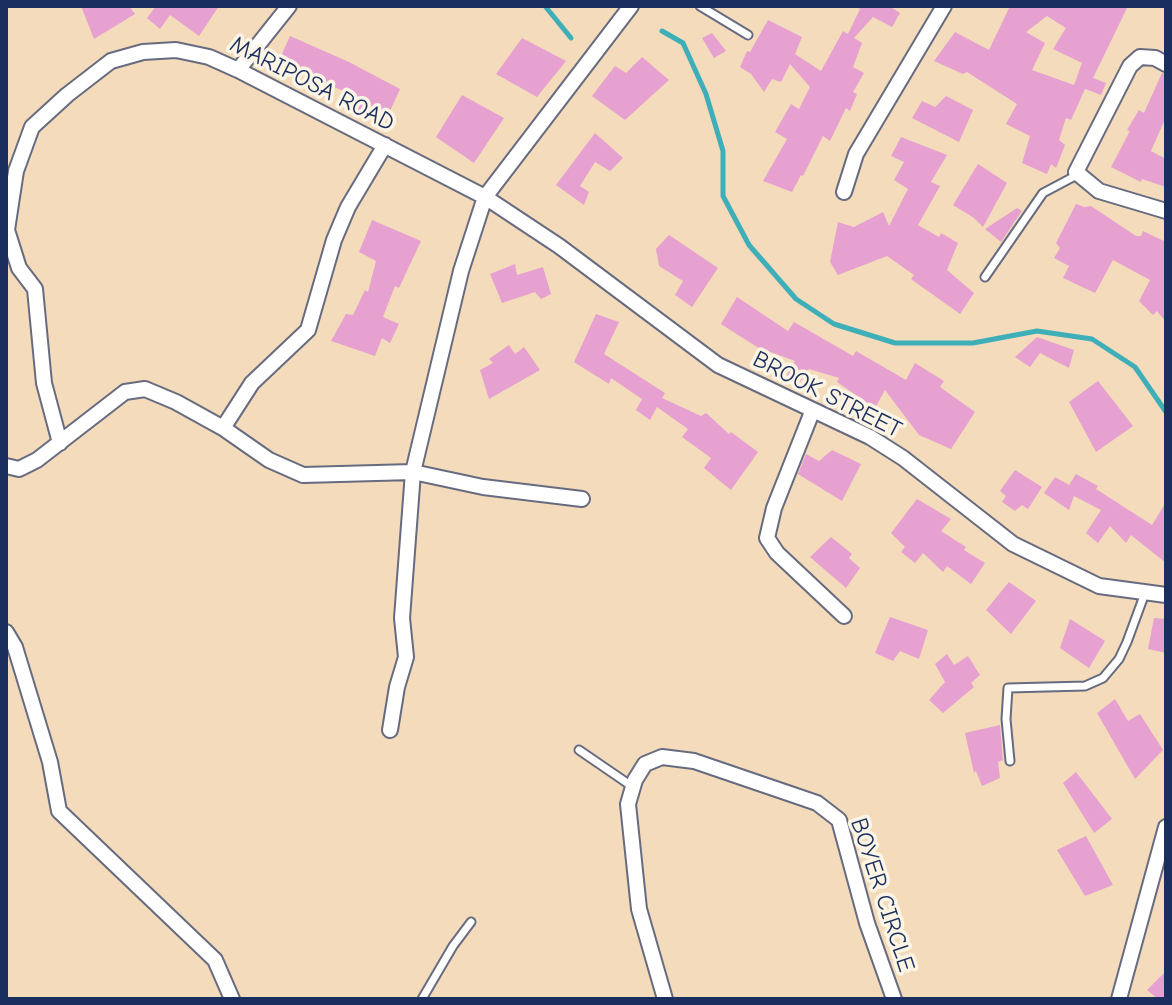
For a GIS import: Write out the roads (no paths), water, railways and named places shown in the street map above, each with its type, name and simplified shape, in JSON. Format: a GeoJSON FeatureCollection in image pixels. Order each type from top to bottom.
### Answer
{"type":"FeatureCollection","features":[{"type":"Feature","properties":{"kind":"street"},"geometry":{"type":"LineString","coordinates":[[238,70],[289,6]]}},
{"type":"Feature","properties":{"kind":"street"},"geometry":{"type":"LineString","coordinates":[[390,730],[406,657],[402,618],[413,472],[461,271],[485,197],[631,6]]}},
{"type":"Feature","properties":{"kind":"street"},"geometry":{"type":"LineString","coordinates":[[844,192],[856,154],[944,6]]}},
{"type":"Feature","properties":{"kind":"street","name":"MARIPOSA ROAD"},"geometry":{"type":"LineString","coordinates":[[60,443],[44,383],[35,289],[19,268],[7,230],[16,171],[28,134],[67,95],[111,61],[143,52],[176,50],[209,57],[485,197]]}},
{"type":"Feature","properties":{"kind":"street"},"geometry":{"type":"LineString","coordinates":[[1166,64],[1155,58],[1140,57],[1130,66],[1076,172],[1099,191],[1166,211]]}},
{"type":"Feature","properties":{"kind":"street"},"geometry":{"type":"LineString","coordinates":[[223,428],[252,383],[308,330],[334,240],[348,207],[385,145]]}},
{"type":"Feature","properties":{"kind":"street","name":"BROOK STREET"},"geometry":{"type":"LineString","coordinates":[[485,197],[559,246],[718,365],[870,437],[903,458],[1013,544],[1099,586],[1166,595]]}},
{"type":"Feature","properties":{"kind":"street"},"geometry":{"type":"LineString","coordinates":[[6,466],[19,469],[37,460],[125,392],[145,389],[176,402],[223,428],[269,460],[303,475],[413,472],[483,487],[582,499]]}},
{"type":"Feature","properties":{"kind":"street"},"geometry":{"type":"LineString","coordinates":[[812,412],[774,508],[767,538],[777,553],[844,616]]}},
{"type":"Feature","properties":{"kind":"street"},"geometry":{"type":"LineString","coordinates":[[6,632],[15,647],[50,762],[59,811],[215,960],[232,999]]}},
{"type":"Feature","properties":{"kind":"street","name":"BOYER CIRCLE"},"geometry":{"type":"LineString","coordinates":[[633,787],[645,764],[662,757],[694,761],[817,803],[839,820],[867,923],[894,999]]}},
{"type":"Feature","properties":{"kind":"street"},"geometry":{"type":"LineString","coordinates":[[633,787],[628,804],[639,909],[665,999]]}},
{"type":"Feature","properties":{"kind":"street"},"geometry":{"type":"LineString","coordinates":[[1119,999],[1166,827]]}},
{"type":"Feature","properties":{"kind":"lane"},"geometry":{"type":"LineString","coordinates":[[700,6],[748,35]]}},
{"type":"Feature","properties":{"kind":"lane"},"geometry":{"type":"LineString","coordinates":[[985,277],[1043,193],[1077,175]]}},
{"type":"Feature","properties":{"kind":"lane"},"geometry":{"type":"LineString","coordinates":[[1010,761],[1006,719],[1008,688],[1085,686],[1103,678],[1123,651],[1145,593]]}},
{"type":"Feature","properties":{"kind":"lane"},"geometry":{"type":"LineString","coordinates":[[579,750],[633,787]]}},
{"type":"Feature","properties":{"kind":"lane"},"geometry":{"type":"LineString","coordinates":[[422,999],[471,922]]}},
{"type":"Feature","properties":{"kind":"waterway"},"geometry":{"type":"LineString","coordinates":[[545,6],[571,38]]}},
{"type":"Feature","properties":{"kind":"waterway"},"geometry":{"type":"LineString","coordinates":[[662,31],[683,43],[706,94],[723,151],[723,196],[749,245],[796,299],[834,324],[895,343],[973,343],[1037,331],[1092,339],[1135,367],[1166,412]]}}]}
